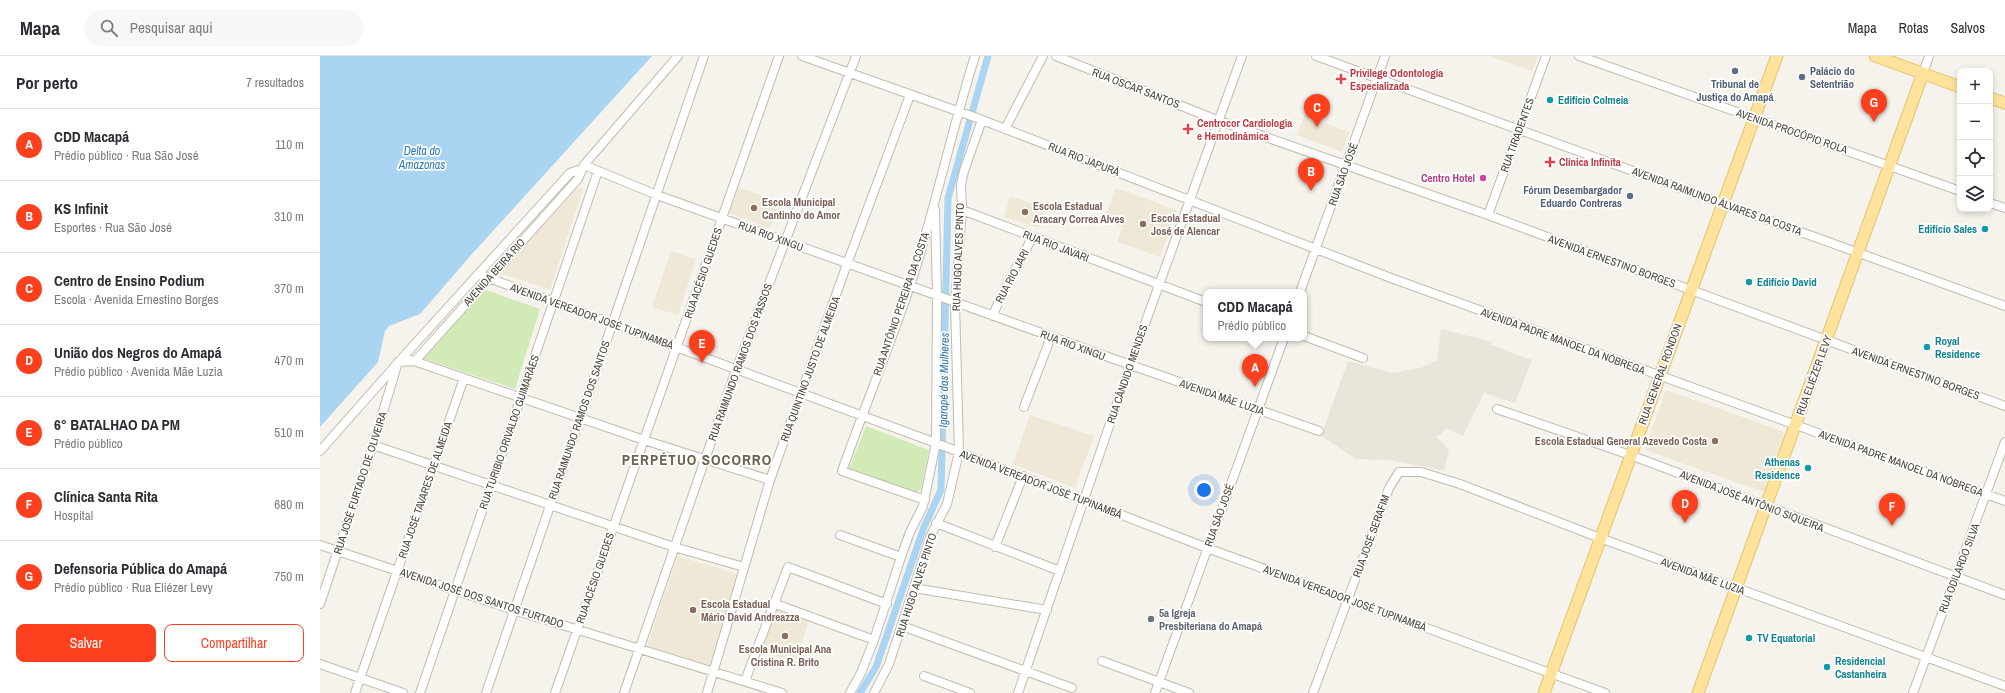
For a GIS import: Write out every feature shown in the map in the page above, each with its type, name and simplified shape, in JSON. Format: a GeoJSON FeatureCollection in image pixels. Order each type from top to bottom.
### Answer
{"type":"FeatureCollection","features":[{"type":"Feature","properties":{"kind":"main road","name":"RUA GENERAL RONDON"},"geometry":{"type":"LineString","coordinates":[[1544,693],[1777,56]]}},
{"type":"Feature","properties":{"kind":"main road"},"geometry":{"type":"LineString","coordinates":[[1876,56],[1957,86]]}},
{"type":"Feature","properties":{"kind":"main road","name":"RUA ELIÉZER LEVY"},"geometry":{"type":"LineString","coordinates":[[1698,693],[1923,73]]}},
{"type":"Feature","properties":{"kind":"main road"},"geometry":{"type":"LineString","coordinates":[[1993,99],[2005,103]]}},
{"type":"Feature","properties":{"kind":"street","name":"AVENIDA BEIRA RIO"},"geometry":{"type":"LineString","coordinates":[[414,361],[578,179],[583,167],[678,56]]}},
{"type":"Feature","properties":{"kind":"street","name":"RUA RAIMUNDO RAMOS DOS SANTOS"},"geometry":{"type":"LineString","coordinates":[[486,693],[704,56]]}},
{"type":"Feature","properties":{"kind":"street","name":"RUA ACÉSIO GUEDES"},"geometry":{"type":"LineString","coordinates":[[555,693],[779,56]]}},
{"type":"Feature","properties":{"kind":"street"},"geometry":{"type":"LineString","coordinates":[[802,56],[959,112]]}},
{"type":"Feature","properties":{"kind":"street","name":"RUA RAIMUNDO RAMOS DOS PASSOS"},"geometry":{"type":"LineString","coordinates":[[624,693],[638,648],[736,370],[856,56]]}},
{"type":"Feature","properties":{"kind":"street","name":"RUA ANTÔNIO PEREIRA DA COSTA"},"geometry":{"type":"LineString","coordinates":[[925,500],[842,471],[910,286],[975,56]]}},
{"type":"Feature","properties":{"kind":"street"},"geometry":{"type":"LineString","coordinates":[[1006,129],[1043,56]]}},
{"type":"Feature","properties":{"kind":"street","name":"RUA OSCAR SANTOS"},"geometry":{"type":"LineString","coordinates":[[1056,56],[1217,120]]}},
{"type":"Feature","properties":{"kind":"street","name":"RUA CÂNDIDO MENDES"},"geometry":{"type":"LineString","coordinates":[[1018,693],[1060,571],[1127,364],[1159,285],[1217,120],[1242,56]]}},
{"type":"Feature","properties":{"kind":"street","name":"AVENIDA RAIMUNDO ÁLVARES DA COSTA"},"geometry":{"type":"LineString","coordinates":[[1316,56],[2005,306]]}},
{"type":"Feature","properties":{"kind":"street","name":"RUA SÃO JOSÉ"},"geometry":{"type":"LineString","coordinates":[[1301,289],[1385,56]]}},
{"type":"Feature","properties":{"kind":"street","name":"RUA TIRADENTES"},"geometry":{"type":"LineString","coordinates":[[1488,215],[1546,56]]}},
{"type":"Feature","properties":{"kind":"street","name":"AVENIDA PROCÓPIO ROLA"},"geometry":{"type":"LineString","coordinates":[[1579,56],[1957,190]]}},
{"type":"Feature","properties":{"kind":"street","name":"RUA ELIÉZER LEVY"},"geometry":{"type":"LineString","coordinates":[[1923,73],[1929,56]]}},
{"type":"Feature","properties":{"kind":"street","name":"RUA QUINTINO JUSTO DE ALMEIDA"},"geometry":{"type":"LineString","coordinates":[[707,693],[770,480],[847,264],[910,95]]}},
{"type":"Feature","properties":{"kind":"street","name":"RUA RIO JAPURÁ"},"geometry":{"type":"LineString","coordinates":[[959,112],[1190,200]]}},
{"type":"Feature","properties":{"kind":"street","name":"RUA HUGO ALVES PINTO"},"geometry":{"type":"LineString","coordinates":[[874,693],[889,664],[936,523],[947,504],[956,451],[955,302],[962,210],[960,196],[964,171],[980,119]]}},
{"type":"Feature","properties":{"kind":"street","name":"AVENIDA ERNESTINO BORGES"},"geometry":{"type":"LineString","coordinates":[[1217,120],[1488,215],[2005,406]]}},
{"type":"Feature","properties":{"kind":"street","name":"AVENIDA BEIRA RIO"},"geometry":{"type":"LineString","coordinates":[[320,452],[402,357],[570,173],[583,167]]}},
{"type":"Feature","properties":{"kind":"street","name":"RUA RIO XINGU"},"geometry":{"type":"LineString","coordinates":[[583,167],[598,171],[722,219],[940,297]]}},
{"type":"Feature","properties":{"kind":"street","name":"RUA TURIBIO ORIVALDO GUIMARÃES"},"geometry":{"type":"LineString","coordinates":[[420,693],[598,171]]}},
{"type":"Feature","properties":{"kind":"street","name":"AVENIDA PADRE MANOEL DA NÓBREGA"},"geometry":{"type":"LineString","coordinates":[[1190,200],[1315,250],[1659,377],[2005,501]]}},
{"type":"Feature","properties":{"kind":"street","name":"RUA HUGO ALVES PINTO"},"geometry":{"type":"LineString","coordinates":[[850,693],[861,673],[874,640],[887,604],[901,556],[925,500],[938,444],[940,297],[934,203]]}},
{"type":"Feature","properties":{"kind":"street"},"geometry":{"type":"LineString","coordinates":[[1993,204],[2005,208]]}},
{"type":"Feature","properties":{"kind":"street","name":"RUA RIO JAVARI"},"geometry":{"type":"LineString","coordinates":[[962,210],[1159,285]]}},
{"type":"Feature","properties":{"kind":"street","name":"RUA RIO JARI"},"geometry":{"type":"LineString","coordinates":[[993,316],[1004,286],[1021,261],[1032,237]]}},
{"type":"Feature","properties":{"kind":"street","name":"AVENIDA VEREADOR JOSÉ TUPINAMBÁ"},"geometry":{"type":"LineString","coordinates":[[478,274],[938,444],[1207,548],[1605,693]]}},
{"type":"Feature","properties":{"kind":"street"},"geometry":{"type":"LineString","coordinates":[[1159,285],[1203,301]]}},
{"type":"Feature","properties":{"kind":"street"},"geometry":{"type":"LineString","coordinates":[[940,297],[955,302]]}},
{"type":"Feature","properties":{"kind":"street","name":"RUA RIO XINGU"},"geometry":{"type":"LineString","coordinates":[[955,302],[1127,364]]}},
{"type":"Feature","properties":{"kind":"street"},"geometry":{"type":"LineString","coordinates":[[1024,407],[1051,337]]}},
{"type":"Feature","properties":{"kind":"street"},"geometry":{"type":"LineString","coordinates":[[1307,337],[1363,358]]}},
{"type":"Feature","properties":{"kind":"street","name":"RUA SÃO JOSÉ"},"geometry":{"type":"LineString","coordinates":[[1155,693],[1283,341]]}},
{"type":"Feature","properties":{"kind":"street"},"geometry":{"type":"LineString","coordinates":[[402,357],[644,440],[770,480]]}},
{"type":"Feature","properties":{"kind":"street","name":"RUA JOSÉ FURTADO DE OLIVEIRA"},"geometry":{"type":"LineString","coordinates":[[320,604],[402,357]]}},
{"type":"Feature","properties":{"kind":"street","name":"AVENIDA MÃE LUZIA"},"geometry":{"type":"LineString","coordinates":[[1127,364],[1319,431]]}},
{"type":"Feature","properties":{"kind":"street","name":"RUA JOSÉ TAVARES DE ALMEIDA"},"geometry":{"type":"LineString","coordinates":[[355,693],[464,378]]}},
{"type":"Feature","properties":{"kind":"street","name":"AVENIDA JOSÉ ANTÔNIO SIQUEIRA"},"geometry":{"type":"LineString","coordinates":[[1497,410],[1630,455],[2005,595]]}},
{"type":"Feature","properties":{"kind":"street","name":"RUA ODILARDO SILVA"},"geometry":{"type":"LineString","coordinates":[[1913,693],[2005,442]]}},
{"type":"Feature","properties":{"kind":"street"},"geometry":{"type":"LineString","coordinates":[[373,445],[674,547],[744,567]]}},
{"type":"Feature","properties":{"kind":"street","name":"AVENIDA MÃE LUZIA"},"geometry":{"type":"LineString","coordinates":[[1399,472],[1421,472],[1460,484],[1600,538],[2005,686]]}},
{"type":"Feature","properties":{"kind":"street","name":"RUA JOSÉ SERAFIM"},"geometry":{"type":"LineString","coordinates":[[1313,693],[1386,494],[1399,472]]}},
{"type":"Feature","properties":{"kind":"street"},"geometry":{"type":"LineString","coordinates":[[995,547],[1023,476]]}},
{"type":"Feature","properties":{"kind":"street"},"geometry":{"type":"LineString","coordinates":[[936,523],[1060,571]]}},
{"type":"Feature","properties":{"kind":"street"},"geometry":{"type":"LineString","coordinates":[[840,535],[901,556]]}},
{"type":"Feature","properties":{"kind":"street","name":"AVENIDA JOSÉ DOS SANTOS FURTADO"},"geometry":{"type":"LineString","coordinates":[[320,545],[514,610],[782,693]]}},
{"type":"Feature","properties":{"kind":"street"},"geometry":{"type":"LineString","coordinates":[[745,681],[788,566],[887,604]]}},
{"type":"Feature","properties":{"kind":"street"},"geometry":{"type":"LineString","coordinates":[[914,588],[1047,610]]}},
{"type":"Feature","properties":{"kind":"street"},"geometry":{"type":"LineString","coordinates":[[773,603],[874,640]]}},
{"type":"Feature","properties":{"kind":"street"},"geometry":{"type":"LineString","coordinates":[[902,626],[1072,688]]}},
{"type":"Feature","properties":{"kind":"street"},"geometry":{"type":"LineString","coordinates":[[1102,661],[1189,693]]}},
{"type":"Feature","properties":{"kind":"street"},"geometry":{"type":"LineString","coordinates":[[320,664],[404,693]]}},
{"type":"Feature","properties":{"kind":"street"},"geometry":{"type":"LineString","coordinates":[[924,676],[970,693]]}},
{"type":"Feature","properties":{"kind":"shaded area"},"geometry":{"type":"Polygon","coordinates":[[[1489,56],[1538,56],[1532,71],[1489,56]]]}},
{"type":"Feature","properties":{"kind":"shaded area"},"geometry":{"type":"Polygon","coordinates":[[[1309,103],[1324,109],[1320,121],[1349,132],[1342,152],[1297,135],[1309,103]]]}},
{"type":"Feature","properties":{"kind":"shaded area"},"geometry":{"type":"Polygon","coordinates":[[[577,187],[583,189],[550,290],[500,273],[577,187]]]}},
{"type":"Feature","properties":{"kind":"shaded area","name":"Escola Municipal Cantinho do Amor"},"geometry":{"type":"Polygon","coordinates":[[[739,187],[779,202],[770,228],[729,213],[739,187]]]}},
{"type":"Feature","properties":{"kind":"shaded area","name":"Escola Estadual José de Alencar"},"geometry":{"type":"Polygon","coordinates":[[[1116,188],[1177,210],[1160,257],[1117,242],[1122,227],[1104,220],[1116,188]]]}},
{"type":"Feature","properties":{"kind":"shaded area","name":"Escola Estadual Aracary Correa Alves"},"geometry":{"type":"Polygon","coordinates":[[[1010,196],[1045,208],[1039,228],[1004,217],[1010,196]]]}},
{"type":"Feature","properties":{"kind":"shaded area"},"geometry":{"type":"Polygon","coordinates":[[[671,251],[696,259],[678,315],[652,307],[671,251]]]}},
{"type":"Feature","properties":{"kind":"shaded area"},"geometry":{"type":"Polygon","coordinates":[[[1441,329],[1492,342],[1491,345],[1532,360],[1515,403],[1484,393],[1463,436],[1447,428],[1437,437],[1449,450],[1444,471],[1390,460],[1356,459],[1321,436],[1348,361],[1394,373],[1423,367],[1437,360],[1441,329]]]}},
{"type":"Feature","properties":{"kind":"shaded area","name":"Escola Estadual General Azevedo Costa"},"geometry":{"type":"Polygon","coordinates":[[[1666,390],[1785,432],[1764,492],[1645,450],[1666,390]]]}},
{"type":"Feature","properties":{"kind":"shaded area"},"geometry":{"type":"Polygon","coordinates":[[[1030,415],[1094,436],[1075,488],[1013,464],[1030,415]]]}},
{"type":"Feature","properties":{"kind":"shaded area","name":"Escola Estadual Mário David Andreazza"},"geometry":{"type":"Polygon","coordinates":[[[678,556],[737,574],[711,666],[647,646],[678,556]]]}},
{"type":"Feature","properties":{"kind":"shaded area","name":"Escola Municipal Ana Cristina R. Brito"},"geometry":{"type":"Polygon","coordinates":[[[775,609],[809,621],[795,662],[760,650],[775,609]]]}},
{"type":"Feature","properties":{"kind":"green space"},"geometry":{"type":"Polygon","coordinates":[[[483,289],[540,309],[515,389],[419,357],[483,289]]]}},
{"type":"Feature","properties":{"kind":"green space"},"geometry":{"type":"Polygon","coordinates":[[[866,426],[929,450],[921,490],[911,494],[848,471],[866,426]]]}},
{"type":"Feature","properties":{"kind":"water","name":"Delta do Amazonas"},"geometry":{"type":"Polygon","coordinates":[[[320,56],[652,56],[472,254],[420,314],[389,326],[385,331],[378,362],[320,427],[320,56]]]}},
{"type":"Feature","properties":{"kind":"waterway","name":"Igarapé das Mulheres"},"geometry":{"type":"LineString","coordinates":[[860,693],[876,667],[924,527],[941,490],[948,198],[988,56]]}},
{"type":"Feature","properties":{"kind":"place","name":"Tribunal de Justiça do Amapá"},"geometry":{"type":"Point","coordinates":[1735,71]}},
{"type":"Feature","properties":{"kind":"place","name":"Palácio do Setentrião"},"geometry":{"type":"Point","coordinates":[1802,77]}},
{"type":"Feature","properties":{"kind":"place","name":"Privilege Odontologia Especializada"},"geometry":{"type":"Point","coordinates":[1341,79]}},
{"type":"Feature","properties":{"kind":"place","name":"Edifício Colmeia"},"geometry":{"type":"Point","coordinates":[1550,100]}},
{"type":"Feature","properties":{"kind":"place","name":"Defensoria Pública do Amapá"},"geometry":{"type":"Point","coordinates":[1874,122]}},
{"type":"Feature","properties":{"kind":"place","name":"Centro de Ensino Podium"},"geometry":{"type":"Point","coordinates":[1317,127]}},
{"type":"Feature","properties":{"kind":"place","name":"Centrocor Cardiologia e Hemodinâmica"},"geometry":{"type":"Point","coordinates":[1188,129]}},
{"type":"Feature","properties":{"kind":"place","name":"Clínica Infinita"},"geometry":{"type":"Point","coordinates":[1550,162]}},
{"type":"Feature","properties":{"kind":"place","name":"Centro Hotel"},"geometry":{"type":"Point","coordinates":[1483,178]}},
{"type":"Feature","properties":{"kind":"place","name":"KS Infinit"},"geometry":{"type":"Point","coordinates":[1311,191]}},
{"type":"Feature","properties":{"kind":"place","name":"Fórum Desembargador Eduardo Contreras"},"geometry":{"type":"Point","coordinates":[1630,196]}},
{"type":"Feature","properties":{"kind":"place","name":"Escola Municipal Cantinho do Amor"},"geometry":{"type":"Point","coordinates":[754,208]}},
{"type":"Feature","properties":{"kind":"place","name":"Escola Estadual Aracary Correa Alves"},"geometry":{"type":"Point","coordinates":[1025,212]}},
{"type":"Feature","properties":{"kind":"place","name":"Escola Estadual José de Alencar"},"geometry":{"type":"Point","coordinates":[1143,224]}},
{"type":"Feature","properties":{"kind":"place","name":"Edifício Sales"},"geometry":{"type":"Point","coordinates":[1985,229]}},
{"type":"Feature","properties":{"kind":"place","name":"Edifício David"},"geometry":{"type":"Point","coordinates":[1749,282]}},
{"type":"Feature","properties":{"kind":"place","name":"Royal Residence"},"geometry":{"type":"Point","coordinates":[1927,347]}},
{"type":"Feature","properties":{"kind":"place","name":"6° BATALHAO DA PM"},"geometry":{"type":"Point","coordinates":[702,363]}},
{"type":"Feature","properties":{"kind":"place","name":"CDD Macapá"},"geometry":{"type":"Point","coordinates":[1255,387]}},
{"type":"Feature","properties":{"kind":"place","name":"Escola Estadual General Azevedo Costa"},"geometry":{"type":"Point","coordinates":[1715,441]}},
{"type":"Feature","properties":{"kind":"place","name":"Athenas Residence"},"geometry":{"type":"Point","coordinates":[1808,468]}},
{"type":"Feature","properties":{"kind":"place","name":"União dos Negros do Amapá"},"geometry":{"type":"Point","coordinates":[1685,523]}},
{"type":"Feature","properties":{"kind":"place","name":"Clínica Santa Rita"},"geometry":{"type":"Point","coordinates":[1892,526]}},
{"type":"Feature","properties":{"kind":"place","name":"Escola Estadual Mário David Andreazza"},"geometry":{"type":"Point","coordinates":[693,610]}},
{"type":"Feature","properties":{"kind":"place","name":"5a Igreja Presbiteriana do Amapá"},"geometry":{"type":"Point","coordinates":[1151,619]}},
{"type":"Feature","properties":{"kind":"place","name":"Escola Municipal Ana Cristina R. Brito"},"geometry":{"type":"Point","coordinates":[785,636]}},
{"type":"Feature","properties":{"kind":"place","name":"TV Equatorial"},"geometry":{"type":"Point","coordinates":[1749,638]}},
{"type":"Feature","properties":{"kind":"place","name":"Residencial Castanheira"},"geometry":{"type":"Point","coordinates":[1827,667]}},
{"type":"Feature","properties":{"kind":"district","name":"PERPÉTUO SOCORRO"},"geometry":{"type":"Point","coordinates":[697,460]}}]}
